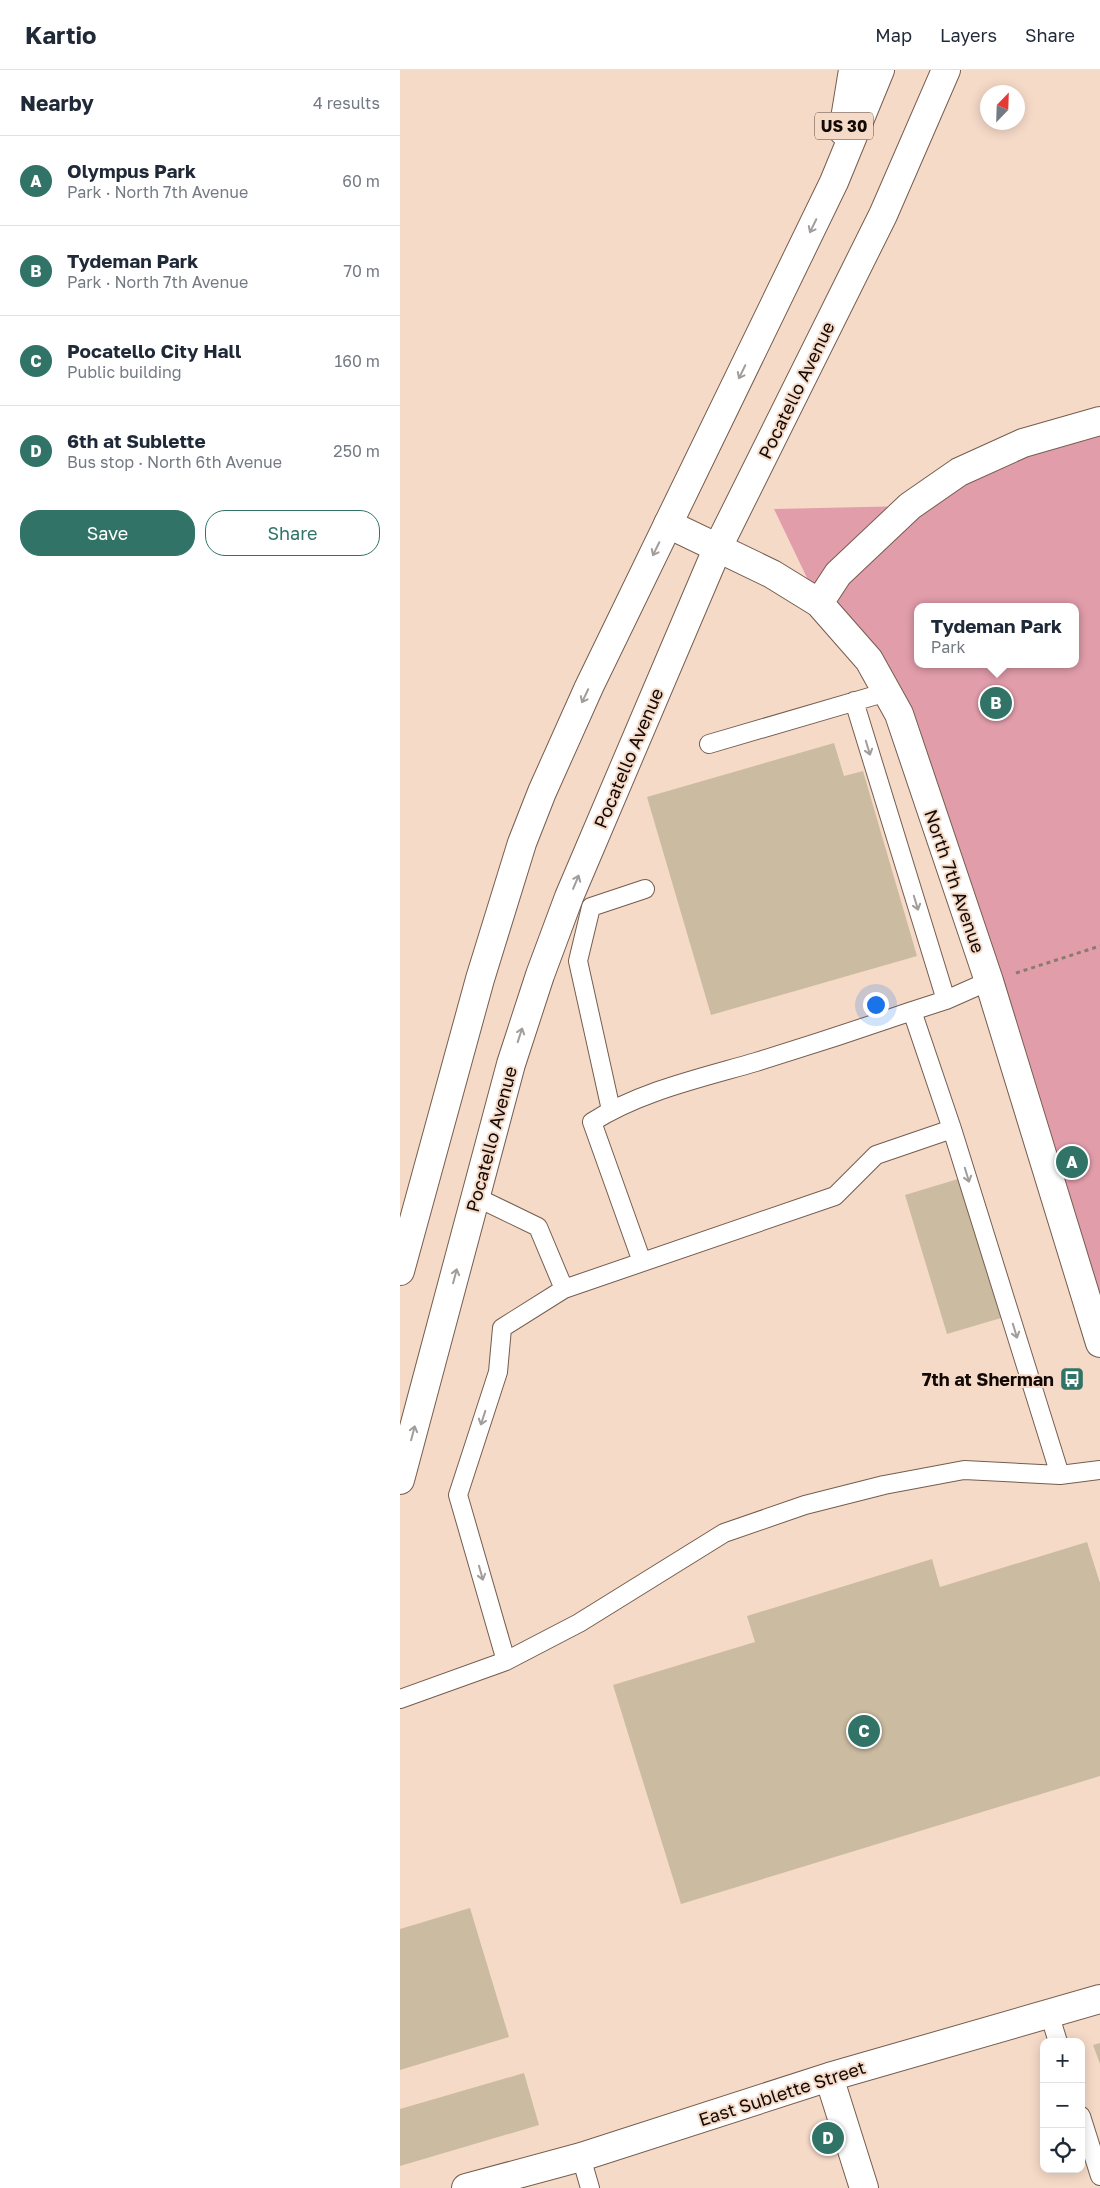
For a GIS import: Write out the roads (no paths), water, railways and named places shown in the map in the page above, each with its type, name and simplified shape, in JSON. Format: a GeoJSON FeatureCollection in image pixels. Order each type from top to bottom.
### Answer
{"type":"FeatureCollection","features":[{"type":"Feature","properties":{"kind":"main road","name":"US 30"},"geometry":{"type":"LineString","coordinates":[[834,182],[853,70]]}},
{"type":"Feature","properties":{"kind":"main road"},"geometry":{"type":"LineString","coordinates":[[400,1272],[480,979],[522,843],[564,740],[834,182],[880,70]]}},
{"type":"Feature","properties":{"kind":"main road","name":"Pocatello Avenue"},"geometry":{"type":"LineString","coordinates":[[400,1480],[511,1064],[540,975],[569,897],[718,548],[883,215],[946,70]]}},
{"type":"Feature","properties":{"kind":"main road"},"geometry":{"type":"LineString","coordinates":[[818,603],[838,574],[910,506],[959,472],[1023,443],[1100,421]]}},
{"type":"Feature","properties":{"kind":"main road","name":"North 7th Avenue"},"geometry":{"type":"LineString","coordinates":[[668,524],[772,574],[818,603],[869,660],[899,714],[989,981],[1100,1343]]}},
{"type":"Feature","properties":{"kind":"main road","name":"East Sublette Street"},"geometry":{"type":"LineString","coordinates":[[466,2188],[581,2157],[829,2076],[1100,1999]]}},
{"type":"Feature","properties":{"kind":"main road"},"geometry":{"type":"LineString","coordinates":[[829,2076],[864,2188]]}},
{"type":"Feature","properties":{"kind":"lane"},"geometry":{"type":"LineString","coordinates":[[709,744],[887,692]]}},
{"type":"Feature","properties":{"kind":"lane"},"geometry":{"type":"LineString","coordinates":[[854,701],[946,1000]]}},
{"type":"Feature","properties":{"kind":"lane"},"geometry":{"type":"LineString","coordinates":[[611,1110],[578,961],[591,908],[645,889]]}},
{"type":"Feature","properties":{"kind":"lane"},"geometry":{"type":"LineString","coordinates":[[642,1262],[592,1122],[611,1110],[679,1084],[828,1040],[946,1000],[989,981]]}},
{"type":"Feature","properties":{"kind":"lane"},"geometry":{"type":"LineString","coordinates":[[912,1011],[952,1129],[1060,1475]]}},
{"type":"Feature","properties":{"kind":"lane"},"geometry":{"type":"LineString","coordinates":[[506,1661],[458,1495],[498,1372],[502,1328],[564,1289],[835,1196],[876,1155],[952,1129]]}},
{"type":"Feature","properties":{"kind":"lane"},"geometry":{"type":"LineString","coordinates":[[476,1197],[538,1227],[564,1289]]}},
{"type":"Feature","properties":{"kind":"lane"},"geometry":{"type":"LineString","coordinates":[[400,1700],[506,1661],[579,1623],[724,1533],[805,1505],[884,1485],[964,1470],[1060,1475],[1100,1470]]}},
{"type":"Feature","properties":{"kind":"lane"},"geometry":{"type":"LineString","coordinates":[[1049,2013],[1057,2038]]}},
{"type":"Feature","properties":{"kind":"lane"},"geometry":{"type":"LineString","coordinates":[[1085,2128],[1100,2176]]}},
{"type":"Feature","properties":{"kind":"lane"},"geometry":{"type":"LineString","coordinates":[[581,2157],[590,2188]]}},
{"type":"Feature","properties":{"kind":"place","name":"Tydeman Park"},"geometry":{"type":"Point","coordinates":[996,703]}},
{"type":"Feature","properties":{"kind":"place","name":"Olympus Park"},"geometry":{"type":"Point","coordinates":[1072,1162]}},
{"type":"Feature","properties":{"kind":"place","name":"7th at Sherman"},"geometry":{"type":"Point","coordinates":[1072,1379]}},
{"type":"Feature","properties":{"kind":"place","name":"Pocatello City Hall"},"geometry":{"type":"Point","coordinates":[864,1731]}},
{"type":"Feature","properties":{"kind":"place","name":"6th at Sublette"},"geometry":{"type":"Point","coordinates":[828,2138]}}]}
